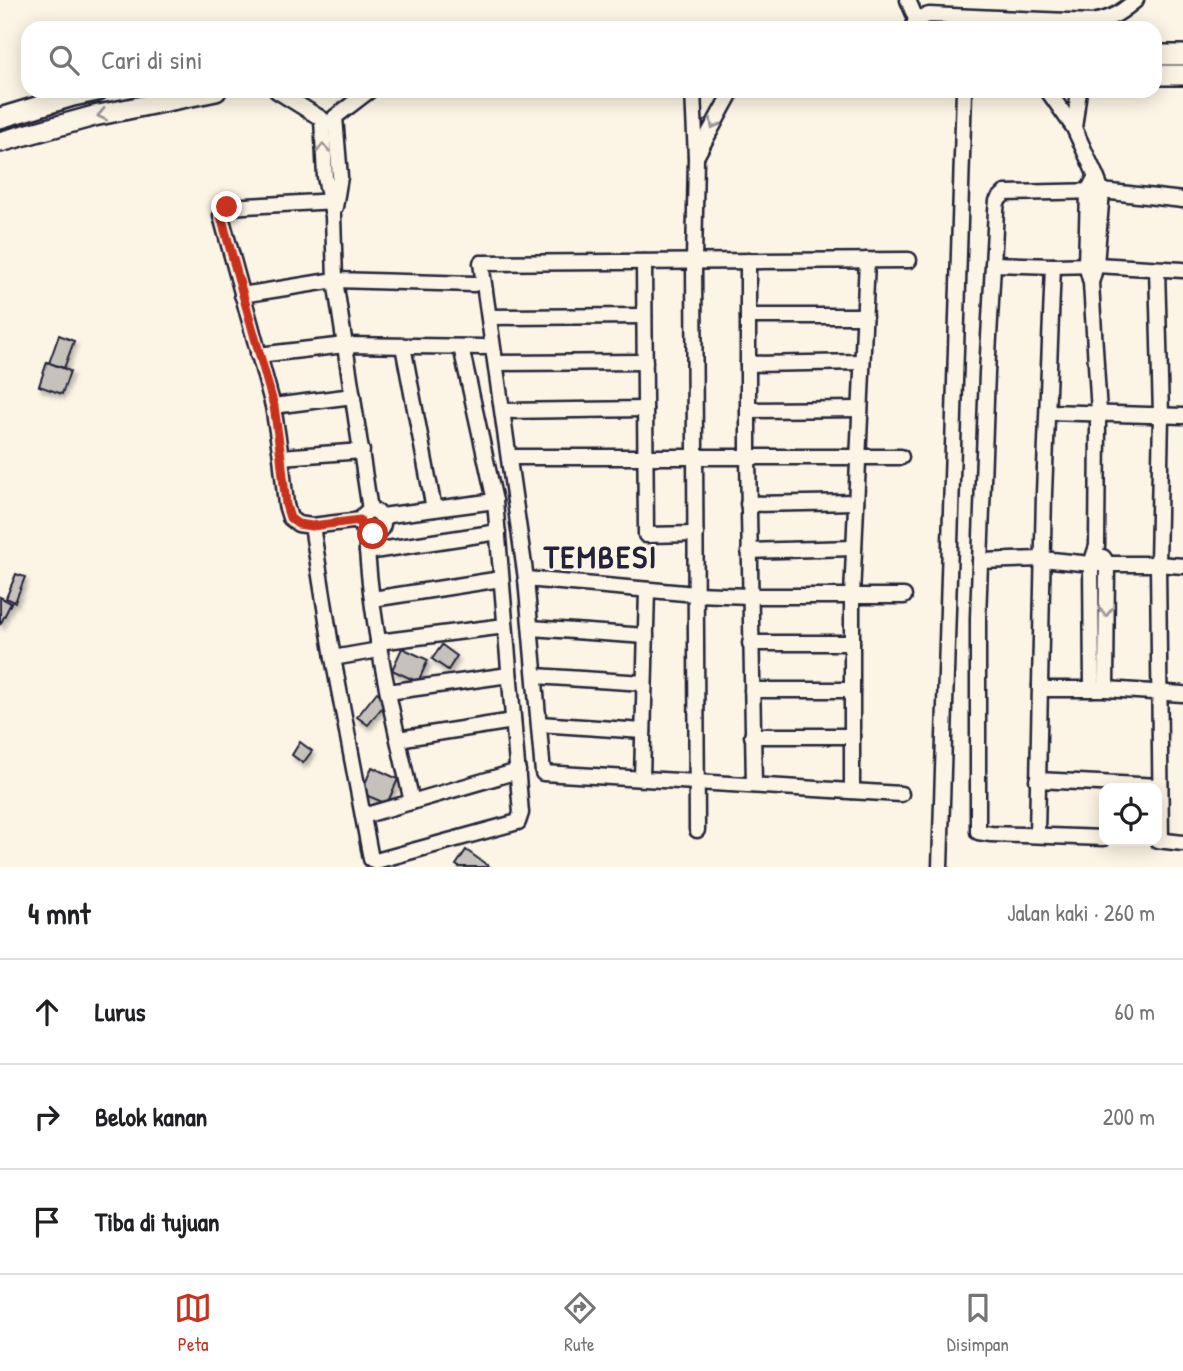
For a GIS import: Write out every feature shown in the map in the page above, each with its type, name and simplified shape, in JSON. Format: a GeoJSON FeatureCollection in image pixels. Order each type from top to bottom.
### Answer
{"type":"FeatureCollection","features":[{"type":"Feature","properties":{"kind":"highway"},"geometry":{"type":"LineString","coordinates":[[1162,55],[1183,55]]}},
{"type":"Feature","properties":{"kind":"highway"},"geometry":{"type":"LineString","coordinates":[[1162,75],[1183,75]]}},
{"type":"Feature","properties":{"kind":"highway"},"geometry":{"type":"LineString","coordinates":[[0,118],[66,98]]}},
{"type":"Feature","properties":{"kind":"highway"},"geometry":{"type":"LineString","coordinates":[[0,142],[94,116],[182,98]]}},
{"type":"Feature","properties":{"kind":"street"},"geometry":{"type":"LineString","coordinates":[[908,0],[913,21]]}},
{"type":"Feature","properties":{"kind":"street"},"geometry":{"type":"LineString","coordinates":[[1096,21],[1118,15],[1136,0]]}},
{"type":"Feature","properties":{"kind":"street"},"geometry":{"type":"LineString","coordinates":[[918,21],[929,15],[1069,21]]}},
{"type":"Feature","properties":{"kind":"street"},"geometry":{"type":"LineString","coordinates":[[290,98],[329,118]]}},
{"type":"Feature","properties":{"kind":"street"},"geometry":{"type":"LineString","coordinates":[[329,118],[359,98]]}},
{"type":"Feature","properties":{"kind":"street"},"geometry":{"type":"LineString","coordinates":[[693,98],[696,158],[694,261],[698,830]]}},
{"type":"Feature","properties":{"kind":"street"},"geometry":{"type":"LineString","coordinates":[[696,158],[728,98]]}},
{"type":"Feature","properties":{"kind":"street"},"geometry":{"type":"LineString","coordinates":[[940,867],[964,98]]}},
{"type":"Feature","properties":{"kind":"street"},"geometry":{"type":"LineString","coordinates":[[1053,98],[1074,128],[1096,176],[1091,282],[1099,413],[1097,546],[1091,564],[1099,689]]}},
{"type":"Feature","properties":{"kind":"street"},"geometry":{"type":"LineString","coordinates":[[1074,128],[1078,98]]}},
{"type":"Feature","properties":{"kind":"street"},"geometry":{"type":"LineString","coordinates":[[329,118],[340,177],[332,206],[335,280],[362,451],[369,520],[367,552],[378,646],[412,802]]}},
{"type":"Feature","properties":{"kind":"street"},"geometry":{"type":"LineString","coordinates":[[1099,838],[978,832],[978,618],[986,373],[996,211],[1000,196],[1005,193],[1095,191],[1183,200]]}},
{"type":"Feature","properties":{"kind":"street"},"geometry":{"type":"LineString","coordinates":[[332,206],[227,207],[221,216],[274,406],[286,505],[290,518],[298,524],[312,526],[495,502]]}},
{"type":"Feature","properties":{"kind":"street"},"geometry":{"type":"LineString","coordinates":[[852,791],[852,596],[867,260]]}},
{"type":"Feature","properties":{"kind":"street"},"geometry":{"type":"LineString","coordinates":[[901,794],[543,773],[526,579],[481,263],[909,260]]}},
{"type":"Feature","properties":{"kind":"street"},"geometry":{"type":"LineString","coordinates":[[748,261],[748,504],[754,785]]}},
{"type":"Feature","properties":{"kind":"street"},"geometry":{"type":"LineString","coordinates":[[644,262],[646,535],[696,534]]}},
{"type":"Feature","properties":{"kind":"street"},"geometry":{"type":"LineString","coordinates":[[993,264],[1183,270]]}},
{"type":"Feature","properties":{"kind":"street"},"geometry":{"type":"LineString","coordinates":[[1037,835],[1042,559],[1053,266]]}},
{"type":"Feature","properties":{"kind":"street"},"geometry":{"type":"LineString","coordinates":[[1157,269],[1161,415],[1158,564],[1160,783]]}},
{"type":"Feature","properties":{"kind":"street"},"geometry":{"type":"LineString","coordinates":[[242,295],[335,280],[474,284]]}},
{"type":"Feature","properties":{"kind":"street"},"geometry":{"type":"LineString","coordinates":[[489,317],[644,316]]}},
{"type":"Feature","properties":{"kind":"street"},"geometry":{"type":"LineString","coordinates":[[748,316],[864,316]]}},
{"type":"Feature","properties":{"kind":"street"},"geometry":{"type":"LineString","coordinates":[[258,355],[345,345],[483,347]]}},
{"type":"Feature","properties":{"kind":"street"},"geometry":{"type":"LineString","coordinates":[[403,346],[434,509]]}},
{"type":"Feature","properties":{"kind":"street"},"geometry":{"type":"LineString","coordinates":[[312,526],[332,658],[371,859],[376,861],[518,822],[522,813],[495,502],[461,347]]}},
{"type":"Feature","properties":{"kind":"street"},"geometry":{"type":"LineString","coordinates":[[496,363],[645,362]]}},
{"type":"Feature","properties":{"kind":"street"},"geometry":{"type":"LineString","coordinates":[[748,364],[862,362]]}},
{"type":"Feature","properties":{"kind":"street"},"geometry":{"type":"LineString","coordinates":[[274,406],[353,396]]}},
{"type":"Feature","properties":{"kind":"street"},"geometry":{"type":"LineString","coordinates":[[503,411],[645,409]]}},
{"type":"Feature","properties":{"kind":"street"},"geometry":{"type":"LineString","coordinates":[[748,410],[860,409]]}},
{"type":"Feature","properties":{"kind":"street"},"geometry":{"type":"LineString","coordinates":[[1048,412],[1183,416]]}},
{"type":"Feature","properties":{"kind":"street"},"geometry":{"type":"LineString","coordinates":[[281,457],[362,451]]}},
{"type":"Feature","properties":{"kind":"street"},"geometry":{"type":"LineString","coordinates":[[510,457],[901,457]]}},
{"type":"Feature","properties":{"kind":"street"},"geometry":{"type":"LineString","coordinates":[[748,504],[856,502]]}},
{"type":"Feature","properties":{"kind":"street"},"geometry":{"type":"LineString","coordinates":[[367,552],[498,532]]}},
{"type":"Feature","properties":{"kind":"street"},"geometry":{"type":"LineString","coordinates":[[1097,546],[1107,563],[1099,689]]}},
{"type":"Feature","properties":{"kind":"street"},"geometry":{"type":"LineString","coordinates":[[749,551],[854,548]]}},
{"type":"Feature","properties":{"kind":"street"},"geometry":{"type":"LineString","coordinates":[[980,561],[1042,559],[1091,564],[1183,566]]}},
{"type":"Feature","properties":{"kind":"street"},"geometry":{"type":"LineString","coordinates":[[373,599],[502,579]]}},
{"type":"Feature","properties":{"kind":"street"},"geometry":{"type":"LineString","coordinates":[[526,579],[696,594],[904,596]]}},
{"type":"Feature","properties":{"kind":"street"},"geometry":{"type":"LineString","coordinates":[[642,778],[647,590]]}},
{"type":"Feature","properties":{"kind":"street"},"geometry":{"type":"LineString","coordinates":[[332,658],[378,646],[505,626]]}},
{"type":"Feature","properties":{"kind":"street"},"geometry":{"type":"LineString","coordinates":[[531,628],[646,636]]}},
{"type":"Feature","properties":{"kind":"street"},"geometry":{"type":"LineString","coordinates":[[750,643],[852,643]]}},
{"type":"Feature","properties":{"kind":"street"},"geometry":{"type":"LineString","coordinates":[[388,692],[509,675]]}},
{"type":"Feature","properties":{"kind":"street"},"geometry":{"type":"LineString","coordinates":[[535,676],[644,683]]}},
{"type":"Feature","properties":{"kind":"street"},"geometry":{"type":"LineString","coordinates":[[1040,685],[1047,689],[1183,694]]}},
{"type":"Feature","properties":{"kind":"street"},"geometry":{"type":"LineString","coordinates":[[751,690],[852,690]]}},
{"type":"Feature","properties":{"kind":"street"},"geometry":{"type":"LineString","coordinates":[[398,739],[513,721]]}},
{"type":"Feature","properties":{"kind":"street"},"geometry":{"type":"LineString","coordinates":[[539,724],[643,731]]}},
{"type":"Feature","properties":{"kind":"street"},"geometry":{"type":"LineString","coordinates":[[752,736],[852,736]]}},
{"type":"Feature","properties":{"kind":"street"},"geometry":{"type":"LineString","coordinates":[[363,816],[518,771]]}},
{"type":"Feature","properties":{"kind":"street"},"geometry":{"type":"LineString","coordinates":[[1037,780],[1099,783]]}},
{"type":"Feature","properties":{"kind":"street"},"geometry":{"type":"LineString","coordinates":[[1162,840],[1183,843]]}},
{"type":"Feature","properties":{"kind":"building"},"geometry":{"type":"Polygon","coordinates":[[[59,335],[74,341],[64,368],[49,363],[59,335]]]}},
{"type":"Feature","properties":{"kind":"building"},"geometry":{"type":"Polygon","coordinates":[[[47,362],[70,371],[62,394],[39,386],[47,362]]]}},
{"type":"Feature","properties":{"kind":"building"},"geometry":{"type":"Polygon","coordinates":[[[16,574],[25,577],[15,602],[6,598],[16,574]]]}},
{"type":"Feature","properties":{"kind":"building"},"geometry":{"type":"Polygon","coordinates":[[[0,597],[11,603],[0,625],[0,597]]]}},
{"type":"Feature","properties":{"kind":"building"},"geometry":{"type":"Polygon","coordinates":[[[442,645],[457,656],[448,670],[432,659],[442,645]]]}},
{"type":"Feature","properties":{"kind":"building"},"geometry":{"type":"Polygon","coordinates":[[[402,648],[428,660],[418,682],[392,670],[402,648]]]}},
{"type":"Feature","properties":{"kind":"building"},"geometry":{"type":"Polygon","coordinates":[[[377,692],[388,700],[368,725],[357,717],[377,692]]]}},
{"type":"Feature","properties":{"kind":"building"},"geometry":{"type":"Polygon","coordinates":[[[300,742],[312,751],[303,763],[292,755],[300,742]]]}},
{"type":"Feature","properties":{"kind":"building"},"geometry":{"type":"Polygon","coordinates":[[[372,767],[398,779],[387,804],[361,793],[372,767]]]}},
{"type":"Feature","properties":{"kind":"building"},"geometry":{"type":"Polygon","coordinates":[[[466,850],[490,867],[456,865],[466,850]]]}},
{"type":"Feature","properties":{"kind":"district","name":"TEMBESI"},"geometry":{"type":"Point","coordinates":[601,557]}},
{"type":"Feature","properties":{"kind":"route"},"geometry":{"type":"LineString","coordinates":[[227,207],[221,216],[274,406],[286,505],[290,518],[298,524],[312,526],[360,520],[366,533],[373,534]]}}]}
